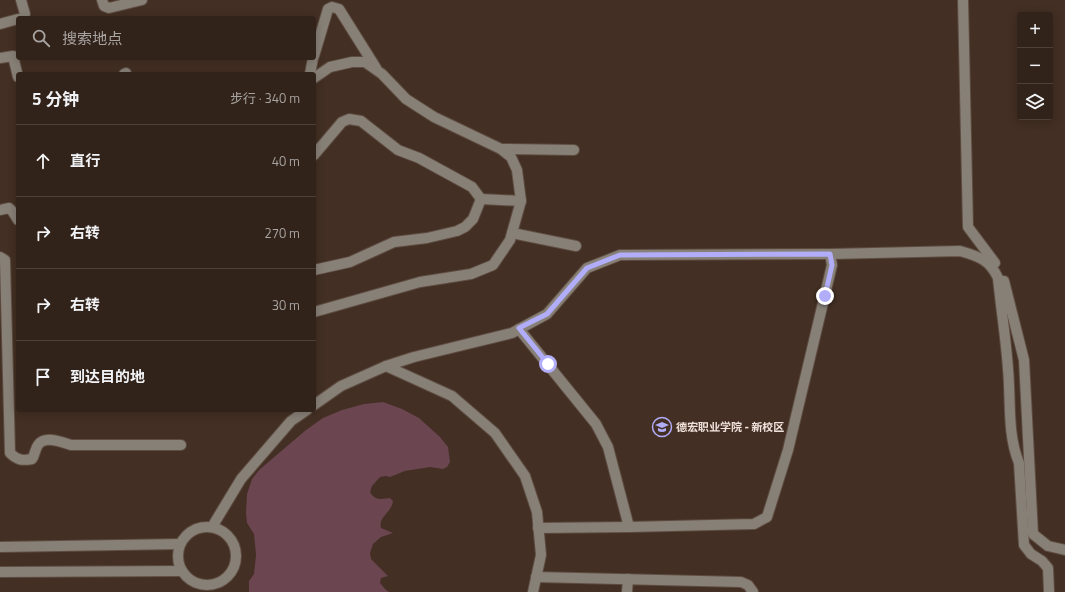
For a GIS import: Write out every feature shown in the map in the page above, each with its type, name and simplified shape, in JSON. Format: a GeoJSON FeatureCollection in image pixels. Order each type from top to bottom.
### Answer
{"type":"FeatureCollection","features":[{"type":"Feature","properties":{"kind":"street"},"geometry":{"type":"LineString","coordinates":[[21,0],[25,14],[24,16]]}},
{"type":"Feature","properties":{"kind":"street"},"geometry":{"type":"LineString","coordinates":[[102,0],[104,6],[109,8],[142,0]]}},
{"type":"Feature","properties":{"kind":"street"},"geometry":{"type":"LineString","coordinates":[[963,0],[968,227],[1001,272],[1024,360],[1033,534],[1048,546],[1065,550]]}},
{"type":"Feature","properties":{"kind":"street"},"geometry":{"type":"LineString","coordinates":[[316,50],[328,9],[332,7],[339,9],[378,71]]}},
{"type":"Feature","properties":{"kind":"street"},"geometry":{"type":"LineString","coordinates":[[0,24],[16,20]]}},
{"type":"Feature","properties":{"kind":"street"},"geometry":{"type":"LineString","coordinates":[[0,58],[13,56],[17,72]]}},
{"type":"Feature","properties":{"kind":"street"},"geometry":{"type":"LineString","coordinates":[[310,72],[313,60]]}},
{"type":"Feature","properties":{"kind":"street"},"geometry":{"type":"LineString","coordinates":[[316,77],[330,67],[352,62],[365,62],[378,71],[406,99],[434,117],[501,149],[511,157],[517,170],[521,201],[510,240],[493,264],[471,274],[420,282],[316,311]]}},
{"type":"Feature","properties":{"kind":"street"},"geometry":{"type":"LineString","coordinates":[[316,152],[342,122],[349,118],[360,121],[398,150],[419,158],[472,187],[481,199]]}},
{"type":"Feature","properties":{"kind":"street"},"geometry":{"type":"LineString","coordinates":[[501,149],[574,150]]}},
{"type":"Feature","properties":{"kind":"street"},"geometry":{"type":"LineString","coordinates":[[481,199],[521,201]]}},
{"type":"Feature","properties":{"kind":"street"},"geometry":{"type":"LineString","coordinates":[[316,270],[350,262],[394,242],[428,238],[457,231],[465,227],[473,220],[481,199]]}},
{"type":"Feature","properties":{"kind":"street"},"geometry":{"type":"LineString","coordinates":[[0,210],[9,208],[16,216]]}},
{"type":"Feature","properties":{"kind":"street"},"geometry":{"type":"LineString","coordinates":[[512,233],[576,246]]}},
{"type":"Feature","properties":{"kind":"street"},"geometry":{"type":"LineString","coordinates":[[316,404],[341,386],[386,366],[414,357],[512,332],[547,314],[587,268],[620,255],[830,254],[960,251],[980,257],[994,269],[998,278],[1008,362],[1011,428],[1018,463],[1024,545],[1031,554],[1042,561],[1048,568],[1050,592]]}},
{"type":"Feature","properties":{"kind":"street"},"geometry":{"type":"LineString","coordinates":[[538,528],[754,524],[767,517],[788,450],[832,265],[830,254]]}},
{"type":"Feature","properties":{"kind":"street"},"geometry":{"type":"LineString","coordinates":[[0,257],[5,260],[10,453],[16,459],[23,461],[32,459],[38,445],[44,441],[57,440],[71,445],[181,445]]}},
{"type":"Feature","properties":{"kind":"street"},"geometry":{"type":"LineString","coordinates":[[519,328],[596,424],[608,447],[629,527]]}},
{"type":"Feature","properties":{"kind":"street"},"geometry":{"type":"LineString","coordinates":[[386,366],[452,396],[496,433],[525,476],[537,512],[541,555],[533,592]]}},
{"type":"Feature","properties":{"kind":"street"},"geometry":{"type":"LineString","coordinates":[[212,527],[241,478],[291,421],[304,412]]}},
{"type":"Feature","properties":{"kind":"street"},"geometry":{"type":"LineString","coordinates":[[202,527],[212,527],[222,531],[230,538],[234,545],[236,555],[234,566],[229,575],[221,581],[206,588],[186,576],[182,571],[178,558],[180,544],[185,537],[192,531],[202,527]]}},
{"type":"Feature","properties":{"kind":"street"},"geometry":{"type":"LineString","coordinates":[[0,547],[180,544]]}},
{"type":"Feature","properties":{"kind":"street"},"geometry":{"type":"LineString","coordinates":[[0,572],[182,571]]}},
{"type":"Feature","properties":{"kind":"street"},"geometry":{"type":"LineString","coordinates":[[536,577],[741,582],[748,585],[753,592]]}},
{"type":"Feature","properties":{"kind":"street"},"geometry":{"type":"LineString","coordinates":[[627,592],[628,579]]}},
{"type":"Feature","properties":{"kind":"shaded area"},"geometry":{"type":"Polygon","coordinates":[[[383,402],[402,409],[419,418],[440,437],[448,447],[450,462],[447,467],[443,469],[430,467],[405,471],[390,477],[380,477],[372,486],[370,492],[374,497],[378,499],[390,498],[393,501],[392,505],[381,521],[381,528],[393,533],[381,537],[373,544],[370,553],[371,559],[388,576],[381,578],[380,583],[389,592],[249,592],[249,581],[254,574],[256,555],[254,534],[247,523],[246,513],[247,494],[252,479],[259,470],[306,430],[323,418],[342,410],[364,404],[383,402]]]}},
{"type":"Feature","properties":{"kind":"place","name":"德宏职业学院 - 新校区"},"geometry":{"type":"Point","coordinates":[662,427]}},
{"type":"Feature","properties":{"kind":"route"},"geometry":{"type":"LineString","coordinates":[[548,364],[519,328],[547,314],[587,268],[620,255],[830,254],[832,265],[825,296]]}}]}
